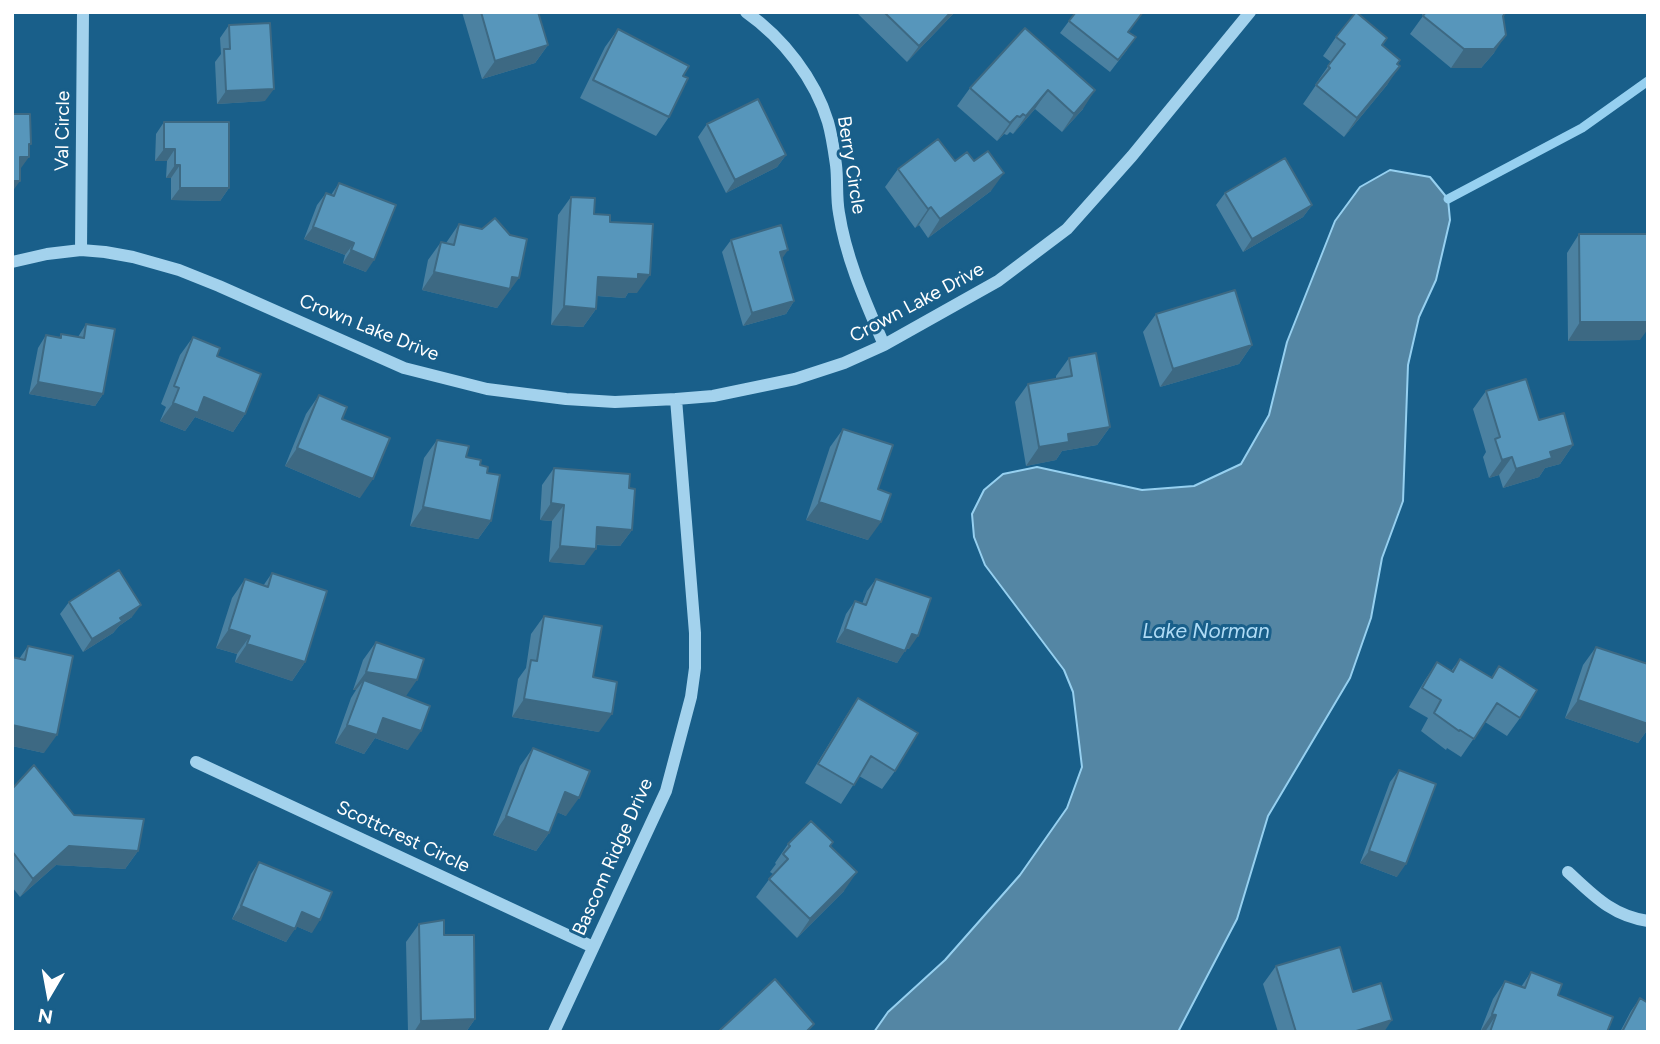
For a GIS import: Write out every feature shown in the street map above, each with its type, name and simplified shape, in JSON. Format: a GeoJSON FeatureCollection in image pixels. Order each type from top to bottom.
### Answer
{"type":"FeatureCollection","features":[{"type":"Feature","properties":{"kind":"street","name":"Val Circle"},"geometry":{"type":"LineString","coordinates":[[81,250],[83,12]]}},
{"type":"Feature","properties":{"kind":"street","name":"Berry Circle"},"geometry":{"type":"LineString","coordinates":[[746,12],[762,24],[790,53],[813,87],[828,123],[836,166],[839,213],[850,257],[884,345]]}},
{"type":"Feature","properties":{"kind":"street","name":"Crown Lake Drive"},"geometry":{"type":"LineString","coordinates":[[12,262],[81,250],[134,257],[179,270],[219,286],[404,368],[487,389],[615,402],[713,396],[796,379],[844,363],[884,345],[998,281],[1067,229],[1132,156],[1250,12]]}},
{"type":"Feature","properties":{"kind":"street","name":"Bascom Ridge Drive"},"geometry":{"type":"LineString","coordinates":[[554,1032],[666,791],[691,697],[695,668],[695,633],[676,399]]}},
{"type":"Feature","properties":{"kind":"street","name":"Scottcrest Circle"},"geometry":{"type":"LineString","coordinates":[[196,762],[593,947]]}},
{"type":"Feature","properties":{"kind":"street"},"geometry":{"type":"LineString","coordinates":[[1568,872],[1605,905],[1621,914],[1648,921]]}},
{"type":"Feature","properties":{"kind":"water","name":"Lake Norman"},"geometry":{"type":"Polygon","coordinates":[[[1390,170],[1430,177],[1448,199],[1450,220],[1436,280],[1419,317],[1408,365],[1403,501],[1382,558],[1371,618],[1350,678],[1268,816],[1237,919],[1178,1032],[874,1032],[888,1012],[945,960],[1020,875],[1067,808],[1082,767],[1073,692],[1064,670],[985,565],[974,537],[972,514],[984,490],[1003,474],[1037,467],[1142,490],[1194,486],[1241,464],[1269,415],[1287,342],[1335,221],[1360,187],[1390,170]]]}},
{"type":"Feature","properties":{"kind":"building"},"geometry":{"type":"Polygon","coordinates":[[[481,12],[538,12],[548,45],[495,61],[481,12]]]}},
{"type":"Feature","properties":{"kind":"building"},"geometry":{"type":"Polygon","coordinates":[[[884,12],[951,12],[919,46],[884,12]]]}},
{"type":"Feature","properties":{"kind":"building"},"geometry":{"type":"Polygon","coordinates":[[[1076,12],[1143,12],[1128,32],[1136,37],[1118,60],[1069,21],[1076,12]]]}},
{"type":"Feature","properties":{"kind":"building"},"geometry":{"type":"Polygon","coordinates":[[[1356,12],[1387,38],[1382,45],[1400,60],[1397,64],[1400,66],[1357,118],[1316,85],[1345,44],[1336,37],[1356,12]]]}},
{"type":"Feature","properties":{"kind":"building"},"geometry":{"type":"Polygon","coordinates":[[[1426,12],[1506,12],[1503,16],[1506,35],[1494,49],[1464,49],[1423,16],[1426,12]]]}},
{"type":"Feature","properties":{"kind":"building"},"geometry":{"type":"Polygon","coordinates":[[[270,23],[274,89],[226,91],[224,49],[230,49],[229,25],[270,23]]]}},
{"type":"Feature","properties":{"kind":"building"},"geometry":{"type":"Polygon","coordinates":[[[1025,28],[1095,90],[1074,114],[1048,90],[1026,116],[1017,116],[1010,123],[970,88],[1025,28]]]}},
{"type":"Feature","properties":{"kind":"building"},"geometry":{"type":"Polygon","coordinates":[[[618,29],[689,66],[683,76],[688,78],[669,117],[593,80],[618,29]]]}},
{"type":"Feature","properties":{"kind":"building"},"geometry":{"type":"Polygon","coordinates":[[[758,99],[786,155],[735,180],[707,124],[758,99]]]}},
{"type":"Feature","properties":{"kind":"building"},"geometry":{"type":"Polygon","coordinates":[[[12,114],[30,114],[31,144],[29,157],[20,157],[20,181],[12,181],[12,114]]]}},
{"type":"Feature","properties":{"kind":"building"},"geometry":{"type":"Polygon","coordinates":[[[164,122],[229,122],[229,188],[180,188],[180,165],[175,165],[175,149],[164,149],[164,122]]]}},
{"type":"Feature","properties":{"kind":"building"},"geometry":{"type":"Polygon","coordinates":[[[938,139],[955,161],[967,152],[974,161],[988,151],[1004,173],[940,219],[931,207],[928,209],[898,169],[938,139]]]}},
{"type":"Feature","properties":{"kind":"building"},"geometry":{"type":"Polygon","coordinates":[[[1285,158],[1312,205],[1252,239],[1225,193],[1285,158]]]}},
{"type":"Feature","properties":{"kind":"building"},"geometry":{"type":"Polygon","coordinates":[[[339,183],[396,205],[374,260],[351,250],[354,243],[313,227],[326,193],[334,196],[339,183]]]}},
{"type":"Feature","properties":{"kind":"building"},"geometry":{"type":"Polygon","coordinates":[[[571,197],[595,198],[594,214],[610,215],[610,222],[653,224],[650,275],[638,274],[638,279],[598,277],[596,309],[564,306],[571,197]]]}},
{"type":"Feature","properties":{"kind":"building"},"geometry":{"type":"Polygon","coordinates":[[[495,218],[510,235],[527,239],[519,278],[512,277],[510,289],[434,272],[441,242],[454,245],[459,224],[482,229],[495,218]]]}},
{"type":"Feature","properties":{"kind":"building"},"geometry":{"type":"Polygon","coordinates":[[[781,225],[788,250],[780,252],[794,301],[752,313],[731,240],[781,225]]]}},
{"type":"Feature","properties":{"kind":"building"},"geometry":{"type":"Polygon","coordinates":[[[1579,234],[1648,234],[1648,322],[1580,322],[1579,234]]]}},
{"type":"Feature","properties":{"kind":"building"},"geometry":{"type":"Polygon","coordinates":[[[1235,290],[1252,345],[1173,369],[1156,314],[1235,290]]]}},
{"type":"Feature","properties":{"kind":"building"},"geometry":{"type":"Polygon","coordinates":[[[86,324],[115,329],[103,394],[38,382],[46,335],[61,338],[61,334],[84,338],[86,324]]]}},
{"type":"Feature","properties":{"kind":"building"},"geometry":{"type":"Polygon","coordinates":[[[193,337],[220,348],[217,356],[261,374],[245,414],[204,397],[198,413],[173,403],[179,388],[174,386],[193,337]]]}},
{"type":"Feature","properties":{"kind":"building"},"geometry":{"type":"Polygon","coordinates":[[[1096,353],[1110,427],[1068,434],[1069,442],[1039,447],[1028,384],[1072,376],[1069,358],[1096,353]]]}},
{"type":"Feature","properties":{"kind":"building"},"geometry":{"type":"Polygon","coordinates":[[[1526,379],[1539,420],[1564,413],[1573,445],[1550,452],[1552,458],[1516,469],[1512,457],[1502,460],[1495,439],[1500,437],[1486,391],[1526,379]]]}},
{"type":"Feature","properties":{"kind":"building"},"geometry":{"type":"Polygon","coordinates":[[[319,395],[347,407],[342,419],[390,438],[373,479],[297,448],[319,395]]]}},
{"type":"Feature","properties":{"kind":"building"},"geometry":{"type":"Polygon","coordinates":[[[843,429],[893,445],[878,489],[891,494],[881,522],[819,502],[843,429]]]}},
{"type":"Feature","properties":{"kind":"building"},"geometry":{"type":"Polygon","coordinates":[[[437,440],[469,446],[466,457],[481,460],[480,465],[488,467],[487,473],[500,475],[491,521],[423,507],[437,440]]]}},
{"type":"Feature","properties":{"kind":"building"},"geometry":{"type":"Polygon","coordinates":[[[554,468],[630,474],[629,488],[635,489],[632,530],[597,527],[596,549],[560,546],[564,505],[551,503],[554,468]]]}},
{"type":"Feature","properties":{"kind":"building"},"geometry":{"type":"Polygon","coordinates":[[[119,570],[141,605],[120,618],[122,621],[92,639],[69,602],[119,570]]]}},
{"type":"Feature","properties":{"kind":"building"},"geometry":{"type":"Polygon","coordinates":[[[272,573],[327,591],[305,662],[247,644],[250,636],[229,629],[245,579],[268,587],[272,573]]]}},
{"type":"Feature","properties":{"kind":"building"},"geometry":{"type":"Polygon","coordinates":[[[876,579],[931,598],[918,636],[912,634],[905,651],[845,629],[855,601],[866,605],[876,579]]]}},
{"type":"Feature","properties":{"kind":"building"},"geometry":{"type":"Polygon","coordinates":[[[544,616],[602,626],[593,677],[617,682],[612,714],[524,699],[531,660],[537,661],[544,616]]]}},
{"type":"Feature","properties":{"kind":"building"},"geometry":{"type":"Polygon","coordinates":[[[376,642],[424,659],[417,680],[366,672],[376,642]]]}},
{"type":"Feature","properties":{"kind":"building"},"geometry":{"type":"Polygon","coordinates":[[[28,646],[73,656],[57,735],[12,725],[12,657],[25,660],[28,646]]]}},
{"type":"Feature","properties":{"kind":"building"},"geometry":{"type":"Polygon","coordinates":[[[1596,647],[1648,664],[1648,724],[1578,700],[1596,647]]]}},
{"type":"Feature","properties":{"kind":"building"},"geometry":{"type":"Polygon","coordinates":[[[1460,659],[1492,678],[1499,666],[1537,690],[1520,718],[1497,703],[1474,739],[1434,713],[1441,700],[1422,688],[1437,662],[1453,672],[1460,659]]]}},
{"type":"Feature","properties":{"kind":"building"},"geometry":{"type":"Polygon","coordinates":[[[364,680],[430,706],[421,731],[383,718],[377,735],[347,725],[364,680]]]}},
{"type":"Feature","properties":{"kind":"building"},"geometry":{"type":"Polygon","coordinates":[[[858,698],[918,733],[895,771],[871,756],[854,785],[818,764],[858,698]]]}},
{"type":"Feature","properties":{"kind":"building"},"geometry":{"type":"Polygon","coordinates":[[[533,748],[590,771],[579,798],[565,792],[549,833],[506,816],[533,748]]]}},
{"type":"Feature","properties":{"kind":"building"},"geometry":{"type":"Polygon","coordinates":[[[34,765],[74,815],[144,819],[138,851],[69,846],[33,879],[12,851],[12,789],[34,765]]]}},
{"type":"Feature","properties":{"kind":"building"},"geometry":{"type":"Polygon","coordinates":[[[1399,770],[1436,784],[1406,864],[1369,851],[1399,770]]]}},
{"type":"Feature","properties":{"kind":"building"},"geometry":{"type":"Polygon","coordinates":[[[811,821],[833,842],[830,846],[857,872],[810,919],[769,879],[788,859],[783,854],[790,846],[788,844],[811,821]]]}},
{"type":"Feature","properties":{"kind":"building"},"geometry":{"type":"Polygon","coordinates":[[[259,862],[332,892],[320,920],[302,912],[295,929],[241,906],[259,862]]]}},
{"type":"Feature","properties":{"kind":"building"},"geometry":{"type":"Polygon","coordinates":[[[444,920],[444,935],[474,935],[475,1019],[421,1021],[419,924],[444,920]]]}},
{"type":"Feature","properties":{"kind":"building"},"geometry":{"type":"Polygon","coordinates":[[[1340,947],[1353,992],[1381,983],[1392,1020],[1353,1032],[1296,1032],[1276,966],[1340,947]]]}},
{"type":"Feature","properties":{"kind":"building"},"geometry":{"type":"Polygon","coordinates":[[[1531,972],[1562,984],[1558,995],[1613,1017],[1607,1032],[1490,1032],[1496,1015],[1492,1014],[1505,981],[1525,988],[1531,972]]]}},
{"type":"Feature","properties":{"kind":"building"},"geometry":{"type":"Polygon","coordinates":[[[775,979],[814,1024],[806,1032],[718,1032],[775,979]]]}},
{"type":"Feature","properties":{"kind":"building"},"geometry":{"type":"Polygon","coordinates":[[[1640,998],[1648,1003],[1648,1032],[1622,1032],[1640,998]]]}},
{"type":"Feature","properties":{"kind":"waterway"},"geometry":{"type":"LineString","coordinates":[[1448,199],[1582,128],[1648,81]]}}]}
